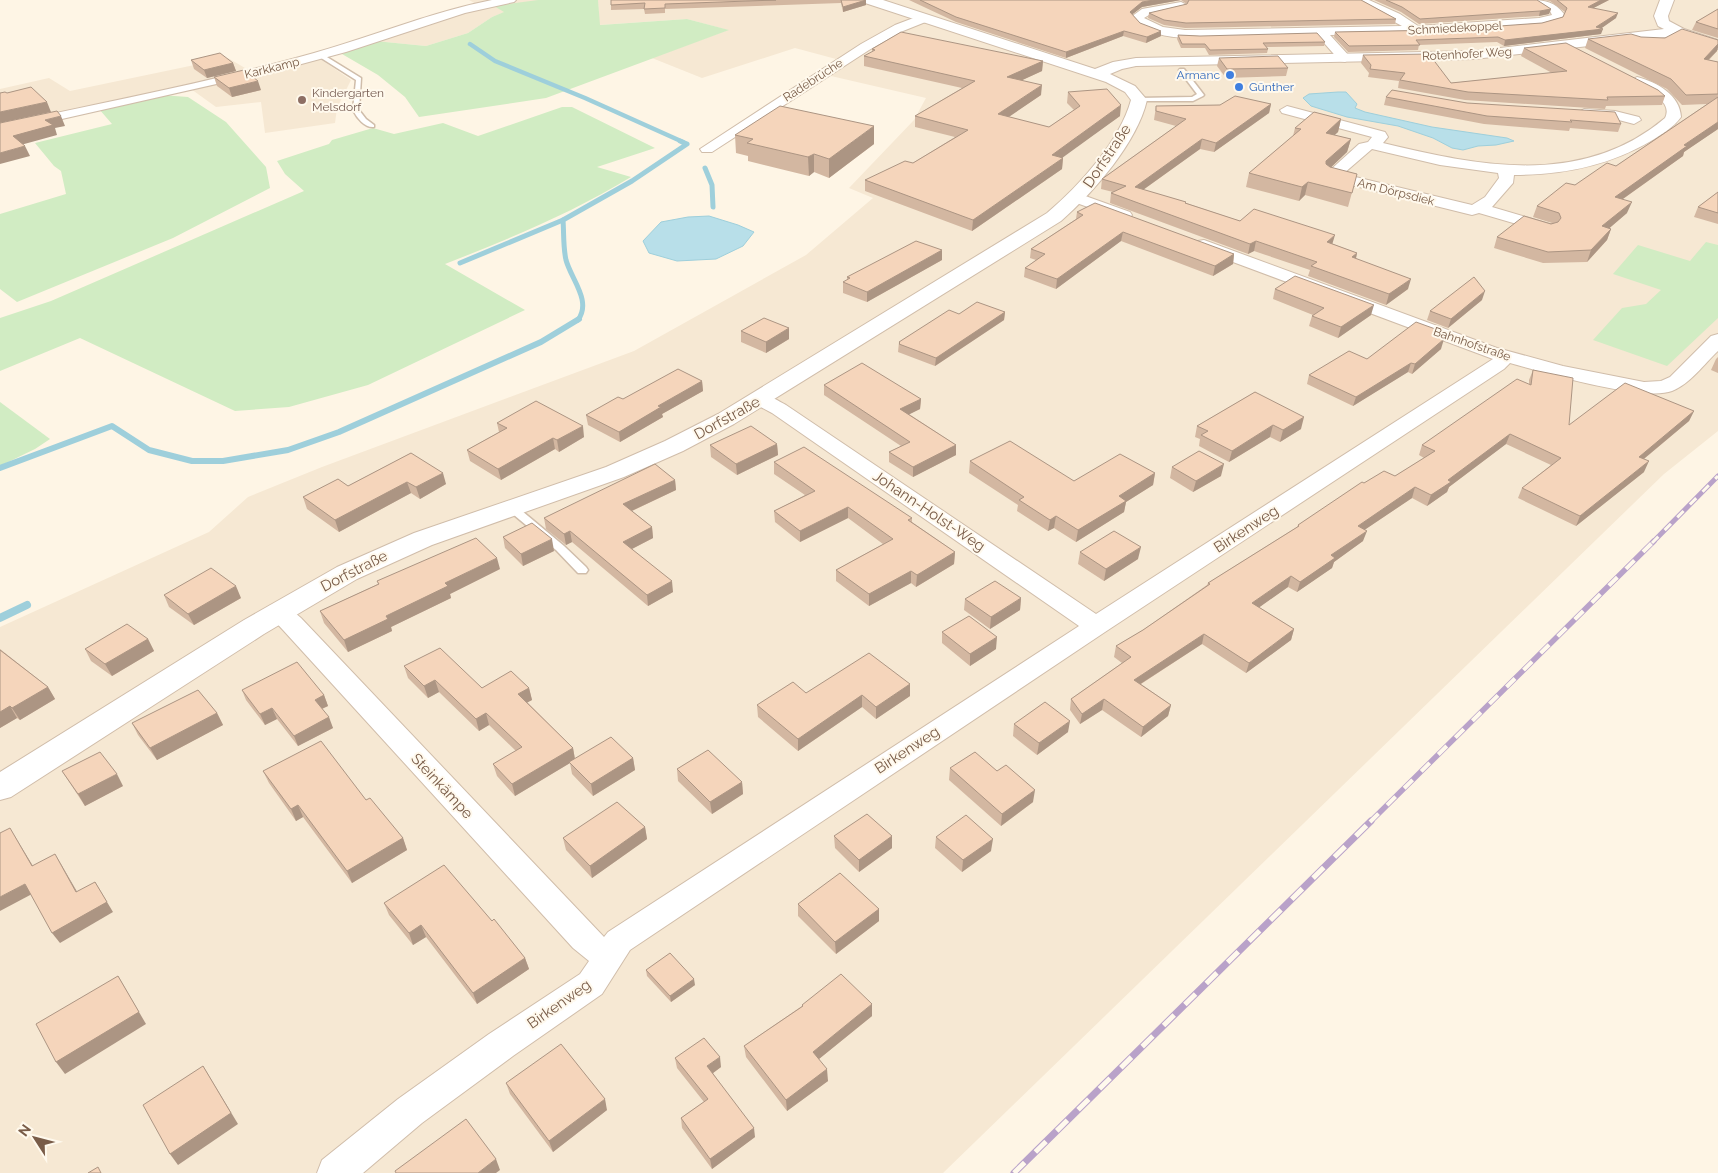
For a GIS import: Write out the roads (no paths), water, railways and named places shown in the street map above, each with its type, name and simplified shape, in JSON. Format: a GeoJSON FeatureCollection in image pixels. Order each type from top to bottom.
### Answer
{"type":"FeatureCollection","features":[{"type":"Feature","properties":{"kind":"street","name":"Karkkamp"},"geometry":{"type":"LineString","coordinates":[[0,129],[258,72],[320,55],[434,18],[510,0]]}},
{"type":"Feature","properties":{"kind":"street"},"geometry":{"type":"LineString","coordinates":[[870,0],[1123,84],[1139,100]]}},
{"type":"Feature","properties":{"kind":"street"},"geometry":{"type":"LineString","coordinates":[[1360,0],[1396,17],[1416,30]]}},
{"type":"Feature","properties":{"kind":"street","name":"Schmiedekoppel"},"geometry":{"type":"LineString","coordinates":[[1181,6],[1146,12],[1137,16],[1150,26],[1179,33],[1416,30],[1540,22],[1557,16],[1558,14],[1554,9],[1536,0]]}},
{"type":"Feature","properties":{"kind":"street"},"geometry":{"type":"LineString","coordinates":[[1667,0],[1661,19],[1663,23],[1679,32]]}},
{"type":"Feature","properties":{"kind":"street","name":"Radebrüche"},"geometry":{"type":"LineString","coordinates":[[707,149],[865,47],[899,28],[924,18]]}},
{"type":"Feature","properties":{"kind":"street"},"geometry":{"type":"LineString","coordinates":[[1321,32],[1345,58]]}},
{"type":"Feature","properties":{"kind":"street","name":"Rotenhofer Weg"},"geometry":{"type":"LineString","coordinates":[[1096,74],[1118,65],[1136,62],[1474,55],[1568,46],[1679,32],[1718,44]]}},
{"type":"Feature","properties":{"kind":"street"},"geometry":{"type":"LineString","coordinates":[[1568,46],[1588,56]]}},
{"type":"Feature","properties":{"kind":"street"},"geometry":{"type":"LineString","coordinates":[[1372,145],[1446,162],[1505,170],[1546,170],[1593,163],[1619,153],[1665,125],[1675,114],[1673,105],[1658,92],[1623,74]]}},
{"type":"Feature","properties":{"kind":"street","name":"Dorfstraße"},"geometry":{"type":"LineString","coordinates":[[0,788],[278,612],[347,574],[399,549],[615,472],[674,446],[760,399],[1037,229],[1077,198],[1106,162],[1133,116],[1139,100]]}},
{"type":"Feature","properties":{"kind":"street"},"geometry":{"type":"LineString","coordinates":[[1287,110],[1380,135],[1381,137],[1372,145]]}},
{"type":"Feature","properties":{"kind":"street"},"geometry":{"type":"LineString","coordinates":[[1572,114],[1615,115],[1665,125]]}},
{"type":"Feature","properties":{"kind":"street"},"geometry":{"type":"LineString","coordinates":[[1634,120],[1628,123],[1630,126],[1652,133]]}},
{"type":"Feature","properties":{"kind":"street","name":"Am Dörpsdiek"},"geometry":{"type":"LineString","coordinates":[[1372,145],[1364,147],[1332,176],[1452,207],[1472,210],[1481,209],[1547,228]]}},
{"type":"Feature","properties":{"kind":"street"},"geometry":{"type":"LineString","coordinates":[[1481,209],[1505,183],[1507,178],[1505,170]]}},
{"type":"Feature","properties":{"kind":"street"},"geometry":{"type":"LineString","coordinates":[[1077,198],[1143,222]]}},
{"type":"Feature","properties":{"kind":"street","name":"Bahnhofstraße"},"geometry":{"type":"LineString","coordinates":[[1189,240],[1505,357],[1654,389],[1665,387],[1677,381],[1718,340]]}},
{"type":"Feature","properties":{"kind":"street","name":"Birkenweg"},"geometry":{"type":"LineString","coordinates":[[335,1173],[410,1111],[501,1045],[591,984],[604,966],[608,955],[619,941],[1096,626],[1498,365],[1505,357]]}},
{"type":"Feature","properties":{"kind":"street","name":"Johann-Holst-Weg"},"geometry":{"type":"LineString","coordinates":[[760,399],[779,409],[1096,626]]}},
{"type":"Feature","properties":{"kind":"street","name":"Steinkämpe"},"geometry":{"type":"LineString","coordinates":[[278,612],[292,624],[584,939],[608,955]]}},
{"type":"Feature","properties":{"kind":"lane"},"geometry":{"type":"LineString","coordinates":[[320,55],[359,79],[354,104],[357,114],[372,126]]}},
{"type":"Feature","properties":{"kind":"lane"},"geometry":{"type":"LineString","coordinates":[[1139,100],[1193,99],[1201,95],[1182,70]]}},
{"type":"Feature","properties":{"kind":"lane"},"geometry":{"type":"LineString","coordinates":[[512,508],[560,548],[582,570]]}},
{"type":"Feature","properties":{"kind":"water"},"geometry":{"type":"Polygon","coordinates":[[[1346,92],[1357,104],[1355,108],[1365,112],[1432,127],[1507,138],[1514,141],[1463,150],[1452,148],[1433,138],[1398,126],[1347,117],[1311,106],[1303,98],[1309,94],[1346,92]]]}},
{"type":"Feature","properties":{"kind":"water"},"geometry":{"type":"Polygon","coordinates":[[[709,216],[754,232],[743,246],[716,259],[677,261],[649,253],[643,241],[661,222],[688,217],[709,216]]]}},
{"type":"Feature","properties":{"kind":"waterway"},"geometry":{"type":"LineString","coordinates":[[470,44],[495,61],[585,98],[683,142]]}},
{"type":"Feature","properties":{"kind":"waterway"},"geometry":{"type":"LineString","coordinates":[[563,220],[632,181],[687,144],[680,141]]}},
{"type":"Feature","properties":{"kind":"waterway"},"geometry":{"type":"LineString","coordinates":[[705,168],[712,185],[713,207]]}},
{"type":"Feature","properties":{"kind":"waterway"},"geometry":{"type":"LineString","coordinates":[[460,263],[563,220]]}},
{"type":"Feature","properties":{"kind":"waterway"},"geometry":{"type":"LineString","coordinates":[[563,220],[566,260],[582,298],[582,313],[578,319]]}},
{"type":"Feature","properties":{"kind":"waterway"},"geometry":{"type":"LineString","coordinates":[[0,468],[112,426],[149,450],[192,461],[223,461],[288,450],[339,432],[541,342],[578,319]]}},
{"type":"Feature","properties":{"kind":"waterway"},"geometry":{"type":"LineString","coordinates":[[0,618],[27,605]]}},
{"type":"Feature","properties":{"kind":"railway"},"geometry":{"type":"LineString","coordinates":[[1653,542],[1718,476]]}},
{"type":"Feature","properties":{"kind":"railway"},"geometry":{"type":"LineString","coordinates":[[1370,822],[1653,542]]}},
{"type":"Feature","properties":{"kind":"railway"},"geometry":{"type":"LineString","coordinates":[[1014,1173],[1371,821]]}},
{"type":"Feature","properties":{"kind":"place","name":"Armanc"},"geometry":{"type":"Point","coordinates":[1230,75]}},
{"type":"Feature","properties":{"kind":"place","name":"Günther"},"geometry":{"type":"Point","coordinates":[1239,87]}},
{"type":"Feature","properties":{"kind":"place","name":"Kindergarten Melsdorf"},"geometry":{"type":"Point","coordinates":[302,100]}}]}
